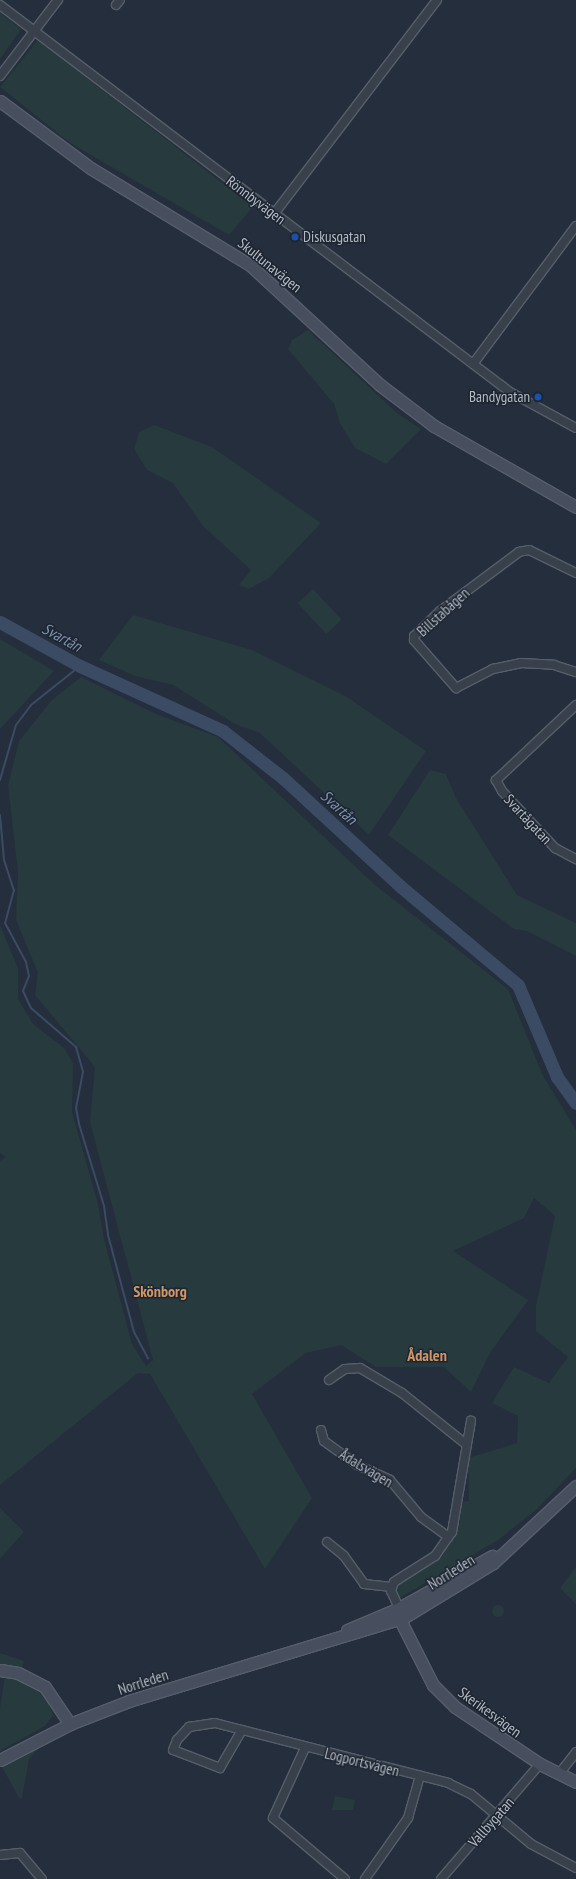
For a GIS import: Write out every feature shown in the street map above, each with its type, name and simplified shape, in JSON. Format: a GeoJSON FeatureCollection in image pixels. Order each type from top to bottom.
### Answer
{"type":"FeatureCollection","features":[{"type":"Feature","properties":{"kind":"main road","name":"Skultunavägen"},"geometry":{"type":"LineString","coordinates":[[0,101],[92,169],[250,265],[385,390],[434,426],[507,470],[576,507]]}},
{"type":"Feature","properties":{"kind":"main road","name":"Skultunavägen"},"geometry":{"type":"LineString","coordinates":[[507,470],[576,500]]}},
{"type":"Feature","properties":{"kind":"main road","name":"Norrleden"},"geometry":{"type":"LineString","coordinates":[[0,1760],[70,1724],[129,1701],[303,1649],[401,1611],[517,1541],[576,1486]]}},
{"type":"Feature","properties":{"kind":"main road","name":"Skerikesvägen"},"geometry":{"type":"LineString","coordinates":[[401,1611],[433,1684],[455,1708],[540,1764],[576,1782]]}},
{"type":"Feature","properties":{"kind":"main road"},"geometry":{"type":"LineString","coordinates":[[0,1670],[18,1673],[45,1687],[70,1724]]}},
{"type":"Feature","properties":{"kind":"street"},"geometry":{"type":"LineString","coordinates":[[0,76],[58,0]]}},
{"type":"Feature","properties":{"kind":"street"},"geometry":{"type":"LineString","coordinates":[[274,214],[437,0]]}},
{"type":"Feature","properties":{"kind":"street","name":"Rönnbyvägen"},"geometry":{"type":"LineString","coordinates":[[0,5],[473,364],[516,395],[576,428]]}},
{"type":"Feature","properties":{"kind":"street"},"geometry":{"type":"LineString","coordinates":[[473,364],[576,226]]}},
{"type":"Feature","properties":{"kind":"street","name":"Billstabågen"},"geometry":{"type":"LineString","coordinates":[[576,573],[529,550],[519,552],[440,611],[414,636],[414,640],[456,688],[493,669],[521,662],[554,665],[576,672]]}},
{"type":"Feature","properties":{"kind":"street","name":"Svartågatan"},"geometry":{"type":"LineString","coordinates":[[576,704],[496,780],[502,792],[555,848],[576,859]]}},
{"type":"Feature","properties":{"kind":"street"},"geometry":{"type":"LineString","coordinates":[[329,1380],[341,1370],[360,1368],[402,1392],[467,1445]]}},
{"type":"Feature","properties":{"kind":"street"},"geometry":{"type":"LineString","coordinates":[[392,1586],[401,1575],[435,1556],[450,1537],[471,1422]]}},
{"type":"Feature","properties":{"kind":"street","name":"Ådalsvägen"},"geometry":{"type":"LineString","coordinates":[[321,1430],[324,1442],[356,1465],[390,1480],[421,1517],[450,1537]]}},
{"type":"Feature","properties":{"kind":"street"},"geometry":{"type":"LineString","coordinates":[[327,1542],[344,1556],[364,1584],[392,1586]]}},
{"type":"Feature","properties":{"kind":"street"},"geometry":{"type":"LineString","coordinates":[[392,1586],[401,1611]]}},
{"type":"Feature","properties":{"kind":"street","name":"Logportsvägen"},"geometry":{"type":"LineString","coordinates":[[242,1730],[220,1768],[173,1750],[183,1732],[196,1724],[215,1723],[242,1730],[305,1748],[420,1776],[465,1790],[495,1817],[531,1844],[576,1868]]}},
{"type":"Feature","properties":{"kind":"street","name":"Logportsvägen"},"geometry":{"type":"LineString","coordinates":[[305,1748],[272,1818],[345,1879]]}},
{"type":"Feature","properties":{"kind":"street"},"geometry":{"type":"LineString","coordinates":[[559,1774],[576,1752]]}},
{"type":"Feature","properties":{"kind":"street","name":"Vallbygatan"},"geometry":{"type":"LineString","coordinates":[[441,1879],[540,1764]]}},
{"type":"Feature","properties":{"kind":"street","name":"Logportsvägen"},"geometry":{"type":"LineString","coordinates":[[365,1879],[408,1818],[420,1776]]}},
{"type":"Feature","properties":{"kind":"street"},"geometry":{"type":"LineString","coordinates":[[0,1855],[20,1854],[42,1879]]}},
{"type":"Feature","properties":{"kind":"shaded area"},"geometry":{"type":"Polygon","coordinates":[[[0,13],[21,29],[0,59],[0,13]]]}},
{"type":"Feature","properties":{"kind":"shaded area"},"geometry":{"type":"Polygon","coordinates":[[[38,40],[253,207],[229,235],[70,143],[0,87],[38,40]]]}},
{"type":"Feature","properties":{"kind":"shaded area"},"geometry":{"type":"Polygon","coordinates":[[[308,330],[397,413],[421,429],[386,464],[355,448],[340,423],[334,404],[288,349],[292,340],[308,330]]]}},
{"type":"Feature","properties":{"kind":"shaded area"},"geometry":{"type":"Polygon","coordinates":[[[154,425],[212,447],[321,523],[269,578],[249,589],[239,585],[251,570],[203,526],[173,483],[147,470],[134,449],[139,432],[154,425]]]}},
{"type":"Feature","properties":{"kind":"shaded area"},"geometry":{"type":"Polygon","coordinates":[[[313,589],[342,620],[326,634],[298,603],[313,589]]]}},
{"type":"Feature","properties":{"kind":"shaded area"},"geometry":{"type":"Polygon","coordinates":[[[133,615],[252,650],[347,697],[426,751],[369,835],[260,733],[237,725],[173,685],[135,676],[99,660],[133,615]]]}},
{"type":"Feature","properties":{"kind":"shaded area"},"geometry":{"type":"Polygon","coordinates":[[[0,639],[54,671],[0,729],[0,639]]]}},
{"type":"Feature","properties":{"kind":"shaded area"},"geometry":{"type":"Polygon","coordinates":[[[81,677],[156,714],[218,737],[375,885],[508,989],[542,1074],[576,1130],[576,1468],[537,1509],[498,1540],[398,1599],[395,1587],[441,1557],[460,1522],[462,1502],[469,1501],[468,1458],[517,1443],[518,1416],[492,1403],[514,1367],[549,1383],[568,1357],[536,1331],[536,1306],[555,1216],[534,1198],[524,1218],[453,1251],[528,1300],[490,1353],[471,1392],[444,1367],[376,1367],[341,1345],[306,1353],[252,1394],[312,1498],[265,1569],[150,1374],[138,1373],[0,1485],[0,1161],[6,1157],[0,1153],[0,925],[18,968],[18,999],[33,1024],[64,1048],[73,1063],[72,1112],[98,1204],[104,1239],[132,1344],[146,1366],[153,1360],[90,1122],[95,1067],[35,995],[38,973],[16,920],[18,871],[8,786],[19,741],[52,700],[81,677]]]}},
{"type":"Feature","properties":{"kind":"shaded area"},"geometry":{"type":"Polygon","coordinates":[[[430,770],[446,774],[456,798],[517,895],[576,923],[576,956],[527,931],[514,929],[388,835],[430,770]]]}},
{"type":"Feature","properties":{"kind":"shaded area"},"geometry":{"type":"Polygon","coordinates":[[[0,1508],[24,1532],[0,1559],[0,1508]]]}},
{"type":"Feature","properties":{"kind":"shaded area"},"geometry":{"type":"Polygon","coordinates":[[[576,1567],[576,1604],[560,1588],[576,1567]]]}},
{"type":"Feature","properties":{"kind":"shaded area"},"geometry":{"type":"Polygon","coordinates":[[[496,1605],[500,1605],[504,1611],[500,1617],[496,1617],[492,1613],[492,1609],[496,1605]]]}},
{"type":"Feature","properties":{"kind":"shaded area"},"geometry":{"type":"Polygon","coordinates":[[[0,1653],[24,1661],[22,1670],[0,1666],[0,1653]]]}},
{"type":"Feature","properties":{"kind":"shaded area"},"geometry":{"type":"Polygon","coordinates":[[[5,1675],[26,1680],[45,1694],[53,1715],[45,1726],[0,1751],[0,1708],[5,1675]]]}},
{"type":"Feature","properties":{"kind":"shaded area"},"geometry":{"type":"Polygon","coordinates":[[[48,1739],[29,1759],[22,1798],[19,1798],[1,1765],[48,1739]]]}},
{"type":"Feature","properties":{"kind":"shaded area"},"geometry":{"type":"Polygon","coordinates":[[[335,1796],[355,1800],[353,1810],[332,1810],[335,1796]]]}},
{"type":"Feature","properties":{"kind":"waterway","name":"Svartån"},"geometry":{"type":"LineString","coordinates":[[0,622],[80,666],[223,731],[283,778],[400,886],[518,985],[557,1077],[576,1103]]}},
{"type":"Feature","properties":{"kind":"waterway"},"geometry":{"type":"LineString","coordinates":[[0,780],[16,725],[31,705],[80,666]]}},
{"type":"Feature","properties":{"kind":"waterway"},"geometry":{"type":"LineString","coordinates":[[0,815],[4,860],[14,890],[5,923],[26,962],[29,976],[23,991],[31,1008],[76,1047],[83,1072],[76,1108],[79,1124],[104,1206],[108,1235],[134,1332],[148,1358]]}},
{"type":"Feature","properties":{"kind":"place","name":"Diskusgatan"},"geometry":{"type":"Point","coordinates":[295,237]}},
{"type":"Feature","properties":{"kind":"place","name":"Bandygatan"},"geometry":{"type":"Point","coordinates":[538,397]}},
{"type":"Feature","properties":{"kind":"district","name":"Skönborg"},"geometry":{"type":"Point","coordinates":[160,1291]}},
{"type":"Feature","properties":{"kind":"district","name":"Ådalen"},"geometry":{"type":"Point","coordinates":[427,1355]}}]}
